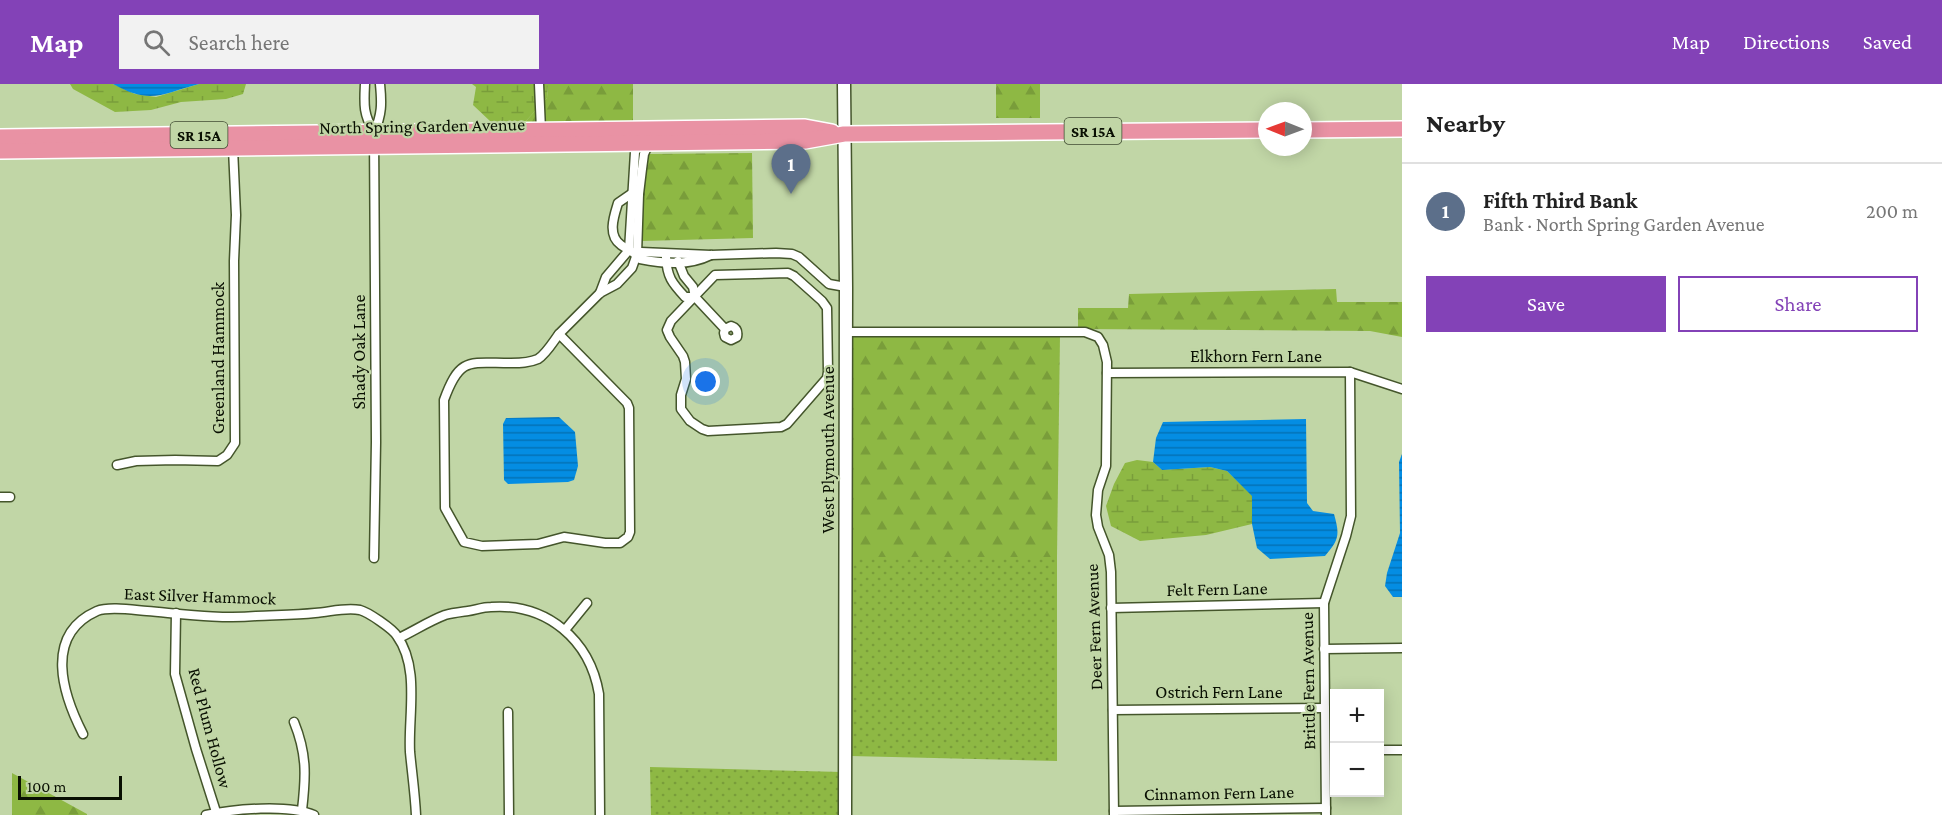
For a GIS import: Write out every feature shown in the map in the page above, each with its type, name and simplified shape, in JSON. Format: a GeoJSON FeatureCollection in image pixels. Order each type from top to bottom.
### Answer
{"type":"FeatureCollection","features":[{"type":"Feature","properties":{"kind":"highway","name":"North Spring Garden Avenue"},"geometry":{"type":"LineString","coordinates":[[0,137],[619,143],[636,136],[644,138],[662,129],[805,127],[844,134]]}},
{"type":"Feature","properties":{"kind":"highway"},"geometry":{"type":"LineString","coordinates":[[1312,129],[1402,129]]}},
{"type":"Feature","properties":{"kind":"highway","name":"North Spring Garden Avenue"},"geometry":{"type":"LineString","coordinates":[[0,151],[233,148],[541,130],[644,138],[805,141],[844,134],[1258,130]]}},
{"type":"Feature","properties":{"kind":"street"},"geometry":{"type":"LineString","coordinates":[[539,84],[541,130]]}},
{"type":"Feature","properties":{"kind":"street","name":"West Plymouth Avenue"},"geometry":{"type":"LineString","coordinates":[[844,84],[845,815]]}},
{"type":"Feature","properties":{"kind":"street"},"geometry":{"type":"LineString","coordinates":[[365,88],[380,88],[380,119],[374,140],[364,106],[365,88]]}},
{"type":"Feature","properties":{"kind":"street"},"geometry":{"type":"LineString","coordinates":[[559,334],[629,408],[630,532],[628,537],[620,543],[564,537],[538,544],[482,546],[464,542],[446,508],[444,400],[447,391],[459,369],[468,363],[527,363],[540,358],[559,334],[600,293],[617,284],[632,268],[635,152],[644,138]]}},
{"type":"Feature","properties":{"kind":"street","name":"Shady Oak Lane"},"geometry":{"type":"LineString","coordinates":[[374,140],[376,442],[374,558]]}},
{"type":"Feature","properties":{"kind":"street","name":"Greenland Hammock"},"geometry":{"type":"LineString","coordinates":[[117,465],[136,461],[218,461],[235,443],[236,215],[233,148]]}},
{"type":"Feature","properties":{"kind":"street"},"geometry":{"type":"LineString","coordinates":[[635,194],[618,203],[612,230],[618,243],[633,252],[699,262],[711,255],[792,254],[799,257],[829,284],[846,287]]}},
{"type":"Feature","properties":{"kind":"street"},"geometry":{"type":"LineString","coordinates":[[600,293],[606,277],[617,264],[633,252]]}},
{"type":"Feature","properties":{"kind":"street"},"geometry":{"type":"LineString","coordinates":[[666,258],[667,273],[685,297],[695,297],[711,278],[719,274],[788,273],[827,308],[827,378],[787,424],[781,427],[708,431],[696,426],[684,415],[680,400],[685,385],[685,362],[670,337],[668,326],[695,297]]}},
{"type":"Feature","properties":{"kind":"street"},"geometry":{"type":"LineString","coordinates":[[678,258],[683,273],[693,287],[695,297],[725,329]]}},
{"type":"Feature","properties":{"kind":"street"},"geometry":{"type":"LineString","coordinates":[[617,264],[627,273]]}},
{"type":"Feature","properties":{"kind":"street"},"geometry":{"type":"LineString","coordinates":[[670,278],[683,273]]}},
{"type":"Feature","properties":{"kind":"street","name":"Deer Fern Avenue"},"geometry":{"type":"LineString","coordinates":[[846,332],[1085,332],[1098,337],[1103,345],[1107,373],[1106,466],[1098,490],[1096,515],[1109,555],[1111,572],[1114,813]]}},
{"type":"Feature","properties":{"kind":"street","name":"Elkhorn Fern Lane"},"geometry":{"type":"LineString","coordinates":[[1107,373],[1350,372],[1402,388]]}},
{"type":"Feature","properties":{"kind":"street","name":"Brittle Fern Avenue"},"geometry":{"type":"LineString","coordinates":[[1326,811],[1330,751],[1325,708],[1324,603],[1347,536],[1351,516],[1350,372]]}},
{"type":"Feature","properties":{"kind":"street"},"geometry":{"type":"LineString","coordinates":[[0,497],[10,497]]}},
{"type":"Feature","properties":{"kind":"street"},"geometry":{"type":"LineString","coordinates":[[565,630],[587,603]]}},
{"type":"Feature","properties":{"kind":"street","name":"Felt Fern Lane"},"geometry":{"type":"LineString","coordinates":[[1112,608],[1324,603]]}},
{"type":"Feature","properties":{"kind":"street"},"geometry":{"type":"LineString","coordinates":[[416,815],[410,751],[412,686],[410,667],[399,638],[445,615],[491,607],[525,610],[550,618],[565,630],[584,653],[596,677],[599,694],[600,815]]}},
{"type":"Feature","properties":{"kind":"street","name":"East Silver Hammock"},"geometry":{"type":"LineString","coordinates":[[83,734],[73,714],[63,682],[61,656],[77,625],[98,611],[120,609],[247,617],[318,613],[340,609],[362,610],[399,638]]}},
{"type":"Feature","properties":{"kind":"street","name":"Red Plum Hollow"},"geometry":{"type":"LineString","coordinates":[[176,614],[176,674],[190,730],[217,814]]}},
{"type":"Feature","properties":{"kind":"street"},"geometry":{"type":"LineString","coordinates":[[1324,649],[1402,648]]}},
{"type":"Feature","properties":{"kind":"street","name":"Ostrich Fern Lane"},"geometry":{"type":"LineString","coordinates":[[1113,710],[1325,708]]}},
{"type":"Feature","properties":{"kind":"street"},"geometry":{"type":"LineString","coordinates":[[508,712],[509,815]]}},
{"type":"Feature","properties":{"kind":"street"},"geometry":{"type":"LineString","coordinates":[[294,722],[302,742],[306,776],[303,810]]}},
{"type":"Feature","properties":{"kind":"street"},"geometry":{"type":"LineString","coordinates":[[1384,750],[1402,750]]}},
{"type":"Feature","properties":{"kind":"street"},"geometry":{"type":"LineString","coordinates":[[206,815],[250,809],[303,810],[314,815]]}},
{"type":"Feature","properties":{"kind":"street","name":"Cinnamon Fern Lane"},"geometry":{"type":"LineString","coordinates":[[1114,813],[1326,811]]}},
{"type":"Feature","properties":{"kind":"green space"},"geometry":{"type":"Polygon","coordinates":[[[70,84],[113,84],[135,94],[156,97],[199,84],[246,84],[243,94],[226,99],[181,102],[151,110],[115,112],[73,89],[70,84]]]}},
{"type":"Feature","properties":{"kind":"green space"},"geometry":{"type":"Polygon","coordinates":[[[472,84],[548,84],[547,98],[525,122],[491,122],[473,105],[476,87],[472,84]]]}},
{"type":"Feature","properties":{"kind":"green space"},"geometry":{"type":"Polygon","coordinates":[[[548,84],[633,84],[633,122],[525,122],[547,98],[548,84]]]}},
{"type":"Feature","properties":{"kind":"green space"},"geometry":{"type":"Polygon","coordinates":[[[996,84],[1040,84],[1040,118],[996,118],[996,84]]]}},
{"type":"Feature","properties":{"kind":"green space"},"geometry":{"type":"Polygon","coordinates":[[[752,153],[753,238],[642,241],[643,194],[649,154],[752,153]]]}},
{"type":"Feature","properties":{"kind":"green space"},"geometry":{"type":"Polygon","coordinates":[[[1336,289],[1337,302],[1402,302],[1402,337],[1370,331],[1078,329],[1078,308],[1128,308],[1129,294],[1336,289]]]}},
{"type":"Feature","properties":{"kind":"green space"},"geometry":{"type":"Polygon","coordinates":[[[850,336],[1060,336],[1057,557],[851,557],[850,336]]]}},
{"type":"Feature","properties":{"kind":"green space"},"geometry":{"type":"Polygon","coordinates":[[[1137,460],[1153,462],[1162,470],[1210,467],[1227,471],[1253,496],[1252,524],[1206,535],[1140,541],[1111,526],[1106,506],[1114,484],[1125,463],[1137,460]]]}},
{"type":"Feature","properties":{"kind":"green space"},"geometry":{"type":"Polygon","coordinates":[[[851,557],[1057,557],[1057,761],[850,756],[851,557]]]}},
{"type":"Feature","properties":{"kind":"green space"},"geometry":{"type":"Polygon","coordinates":[[[650,767],[842,772],[841,815],[651,815],[650,767]]]}},
{"type":"Feature","properties":{"kind":"green space"},"geometry":{"type":"Polygon","coordinates":[[[12,773],[87,814],[87,815],[12,815],[12,773]]]}},
{"type":"Feature","properties":{"kind":"water"},"geometry":{"type":"Polygon","coordinates":[[[113,84],[199,84],[165,94],[147,96],[113,84]]]}},
{"type":"Feature","properties":{"kind":"water"},"geometry":{"type":"Polygon","coordinates":[[[559,417],[575,432],[578,466],[574,480],[508,484],[504,480],[503,424],[506,418],[559,417]]]}},
{"type":"Feature","properties":{"kind":"water"},"geometry":{"type":"Polygon","coordinates":[[[1306,419],[1307,503],[1313,511],[1334,514],[1337,527],[1336,541],[1325,556],[1270,559],[1257,548],[1252,524],[1252,496],[1227,471],[1210,467],[1162,470],[1153,462],[1156,438],[1163,422],[1306,419]]]}},
{"type":"Feature","properties":{"kind":"water"},"geometry":{"type":"Polygon","coordinates":[[[1402,454],[1402,597],[1393,597],[1385,586],[1400,533],[1399,462],[1402,454]]]}},
{"type":"Feature","properties":{"kind":"place","name":"Fifth Third Bank"},"geometry":{"type":"Point","coordinates":[791,194]}}]}
